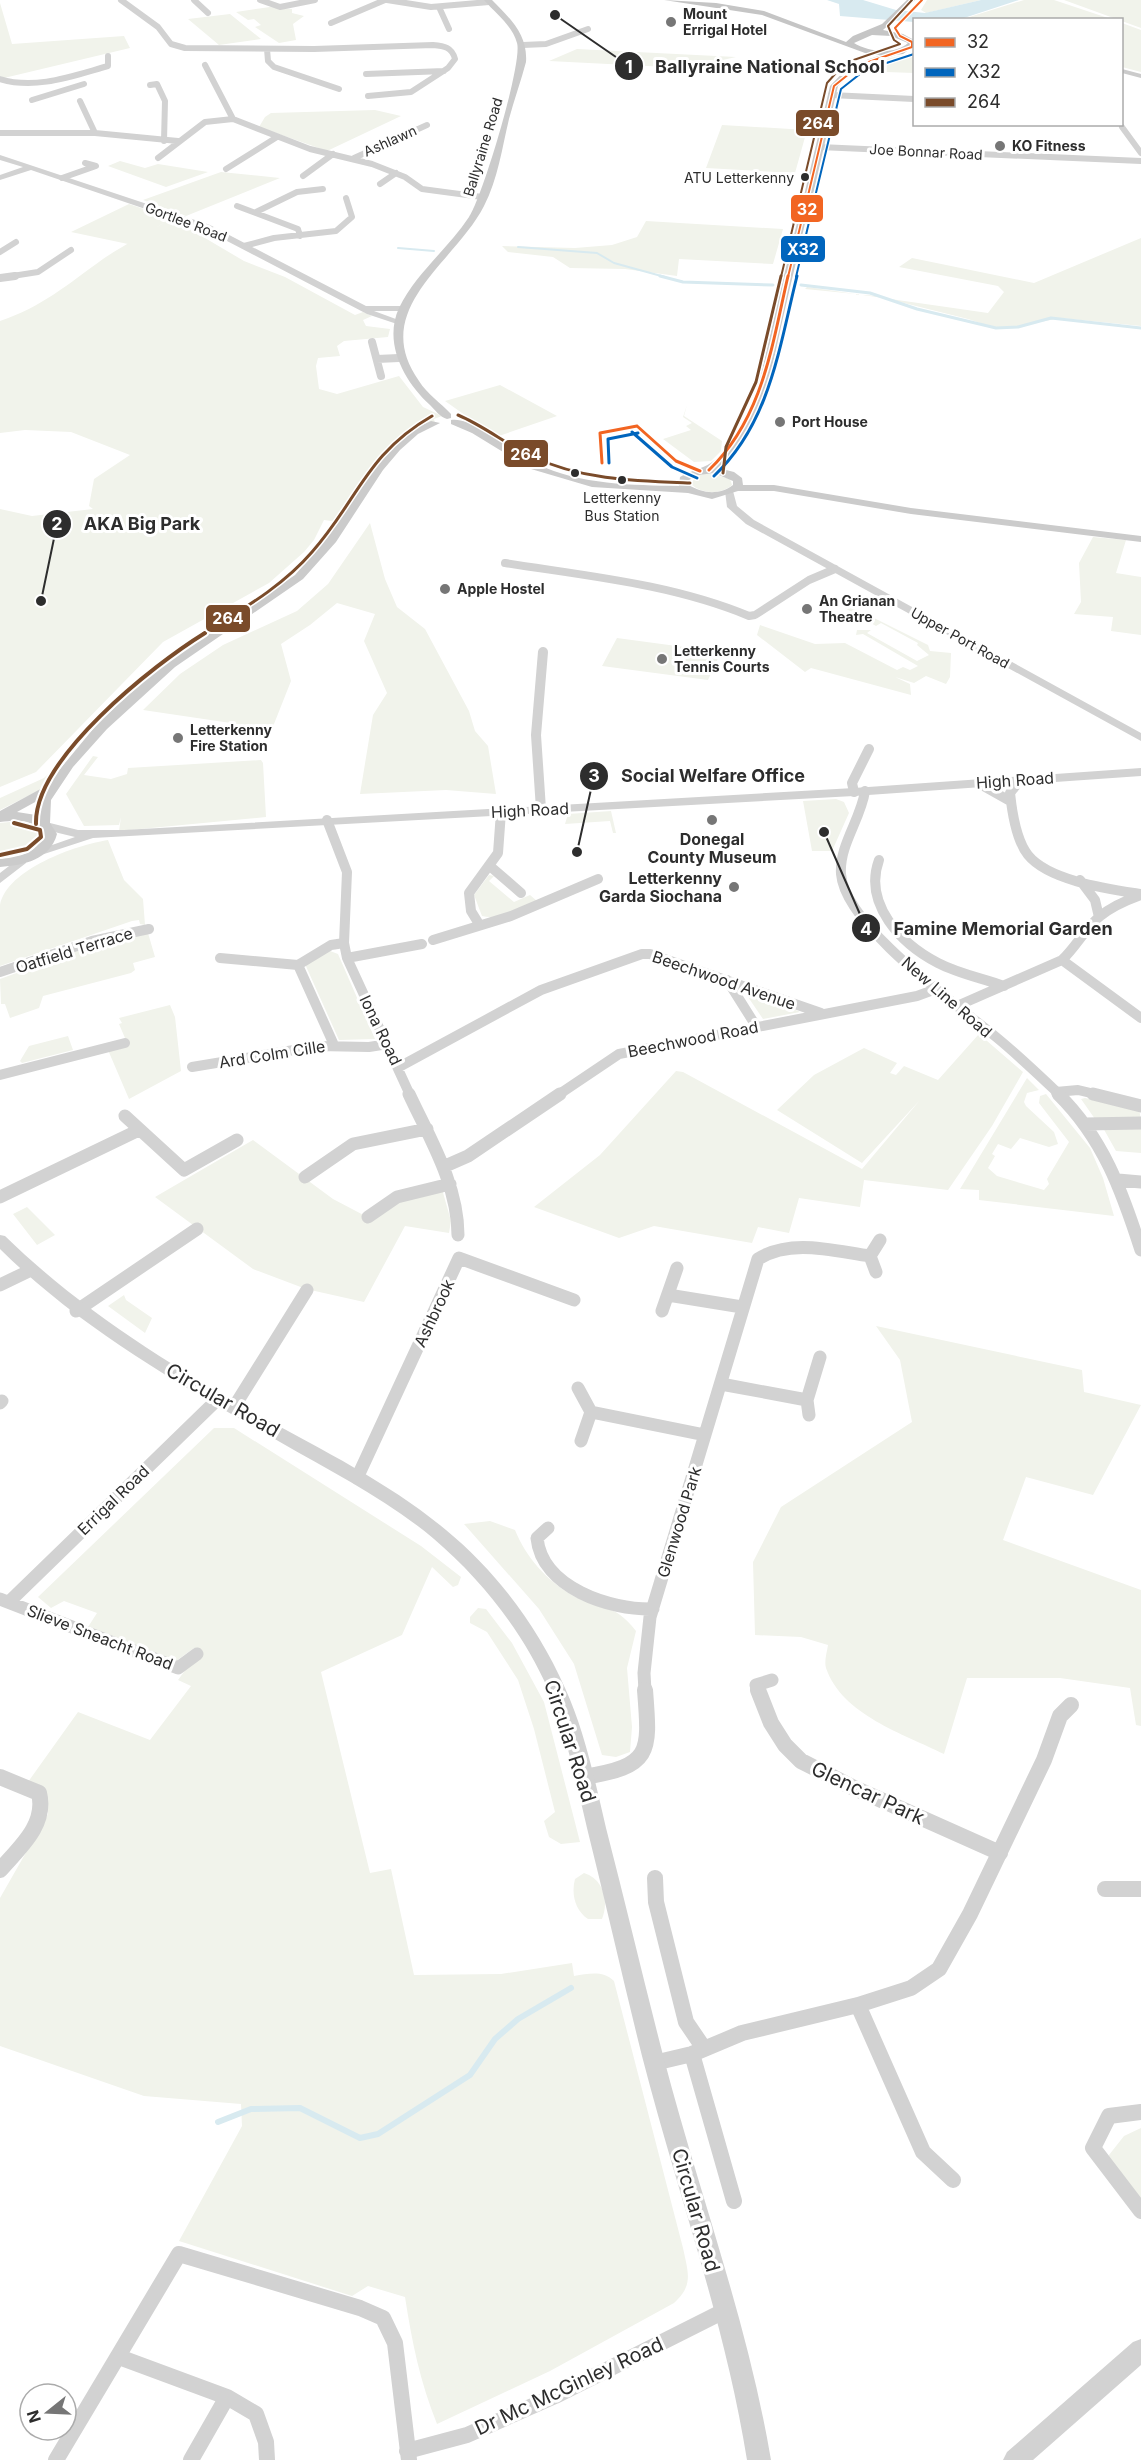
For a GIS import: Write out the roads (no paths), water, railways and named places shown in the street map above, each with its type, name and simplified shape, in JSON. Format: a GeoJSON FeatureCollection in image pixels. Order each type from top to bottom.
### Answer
{"type":"FeatureCollection","features":[{"type":"Feature","properties":{"kind":"main road"},"geometry":{"type":"LineString","coordinates":[[668,0],[762,12],[855,47],[893,53]]}},
{"type":"Feature","properties":{"kind":"main road"},"geometry":{"type":"LineString","coordinates":[[812,32],[833,36],[868,34],[896,21],[910,5],[922,0]]}},
{"type":"Feature","properties":{"kind":"main road"},"geometry":{"type":"LineString","coordinates":[[489,1],[516,32],[523,45]]}},
{"type":"Feature","properties":{"kind":"main road"},"geometry":{"type":"LineString","coordinates":[[857,64],[910,50],[913,45],[895,28],[896,21]]}},
{"type":"Feature","properties":{"kind":"main road"},"geometry":{"type":"LineString","coordinates":[[868,34],[907,38]]}},
{"type":"Feature","properties":{"kind":"main road"},"geometry":{"type":"LineString","coordinates":[[640,487],[662,485],[684,479],[692,473],[709,470],[733,450],[753,411],[763,384],[831,95],[837,79],[857,64],[863,56],[851,40],[859,36]]}},
{"type":"Feature","properties":{"kind":"main road","name":"Ballyraine Road"},"geometry":{"type":"LineString","coordinates":[[399,358],[397,341],[400,322],[403,308],[413,289],[475,215],[522,62],[523,45]]}},
{"type":"Feature","properties":{"kind":"main road"},"geometry":{"type":"LineString","coordinates":[[1123,71],[1141,76]]}},
{"type":"Feature","properties":{"kind":"main road"},"geometry":{"type":"LineString","coordinates":[[399,358],[420,390],[451,419],[550,473],[593,484],[690,490],[710,495],[733,483]]}},
{"type":"Feature","properties":{"kind":"main road"},"geometry":{"type":"LineString","coordinates":[[0,863],[22,860],[41,851],[49,840],[44,825],[43,804],[51,789],[98,734],[169,665],[265,604],[305,572],[339,530],[387,459],[405,440],[424,426],[435,423],[444,425],[451,419]]}},
{"type":"Feature","properties":{"kind":"main road"},"geometry":{"type":"LineString","coordinates":[[733,450],[733,483]]}},
{"type":"Feature","properties":{"kind":"main road"},"geometry":{"type":"LineString","coordinates":[[709,470],[733,483],[911,511],[1141,539]]}},
{"type":"Feature","properties":{"kind":"main road"},"geometry":{"type":"LineString","coordinates":[[684,479],[684,486],[690,490]]}},
{"type":"Feature","properties":{"kind":"main road"},"geometry":{"type":"LineString","coordinates":[[0,817],[51,789]]}},
{"type":"Feature","properties":{"kind":"main road"},"geometry":{"type":"LineString","coordinates":[[0,817],[24,817],[44,825]]}},
{"type":"Feature","properties":{"kind":"street"},"geometry":{"type":"LineString","coordinates":[[121,0],[158,27],[171,44],[188,49],[447,46]]}},
{"type":"Feature","properties":{"kind":"street"},"geometry":{"type":"LineString","coordinates":[[194,0],[208,13]]}},
{"type":"Feature","properties":{"kind":"street"},"geometry":{"type":"LineString","coordinates":[[260,0],[267,5],[288,7],[315,0]]}},
{"type":"Feature","properties":{"kind":"street"},"geometry":{"type":"LineString","coordinates":[[331,23],[386,0],[439,7],[489,1]]}},
{"type":"Feature","properties":{"kind":"street"},"geometry":{"type":"LineString","coordinates":[[439,7],[449,29]]}},
{"type":"Feature","properties":{"kind":"street"},"geometry":{"type":"LineString","coordinates":[[523,45],[546,44],[588,29]]}},
{"type":"Feature","properties":{"kind":"street"},"geometry":{"type":"LineString","coordinates":[[368,96],[411,92],[444,71],[455,59],[447,46],[447,37]]}},
{"type":"Feature","properties":{"kind":"street"},"geometry":{"type":"LineString","coordinates":[[180,55],[188,49]]}},
{"type":"Feature","properties":{"kind":"street"},"geometry":{"type":"LineString","coordinates":[[267,49],[268,61],[274,67],[339,89]]}},
{"type":"Feature","properties":{"kind":"street"},"geometry":{"type":"LineString","coordinates":[[19,85],[58,80],[108,66],[108,57],[97,59]]}},
{"type":"Feature","properties":{"kind":"street"},"geometry":{"type":"LineString","coordinates":[[205,65],[232,113],[233,120]]}},
{"type":"Feature","properties":{"kind":"street"},"geometry":{"type":"LineString","coordinates":[[366,74],[444,71]]}},
{"type":"Feature","properties":{"kind":"street"},"geometry":{"type":"LineString","coordinates":[[0,79],[50,94]]}},
{"type":"Feature","properties":{"kind":"street"},"geometry":{"type":"LineString","coordinates":[[32,100],[79,84]]}},
{"type":"Feature","properties":{"kind":"street"},"geometry":{"type":"LineString","coordinates":[[150,85],[157,84],[165,101],[164,141]]}},
{"type":"Feature","properties":{"kind":"street"},"geometry":{"type":"LineString","coordinates":[[831,95],[913,99]]}},
{"type":"Feature","properties":{"kind":"street"},"geometry":{"type":"LineString","coordinates":[[80,101],[95,133]]}},
{"type":"Feature","properties":{"kind":"street","name":"Ashlawn"},"geometry":{"type":"LineString","coordinates":[[158,158],[205,122],[233,120],[277,137],[354,158],[396,173],[422,189],[482,197]]}},
{"type":"Feature","properties":{"kind":"street"},"geometry":{"type":"LineString","coordinates":[[16,123],[20,132]]}},
{"type":"Feature","properties":{"kind":"street","name":"Ashlawn"},"geometry":{"type":"LineString","coordinates":[[354,158],[427,125]]}},
{"type":"Feature","properties":{"kind":"street"},"geometry":{"type":"LineString","coordinates":[[1122,127],[1141,153]]}},
{"type":"Feature","properties":{"kind":"street"},"geometry":{"type":"LineString","coordinates":[[0,133],[95,133],[178,141]]}},
{"type":"Feature","properties":{"kind":"street"},"geometry":{"type":"LineString","coordinates":[[226,169],[277,137]]}},
{"type":"Feature","properties":{"kind":"street","name":"Joe Bonnar Road"},"geometry":{"type":"LineString","coordinates":[[819,147],[1141,161]]}},
{"type":"Feature","properties":{"kind":"street"},"geometry":{"type":"LineString","coordinates":[[303,176],[333,154]]}},
{"type":"Feature","properties":{"kind":"street","name":"Gortlee Road"},"geometry":{"type":"LineString","coordinates":[[0,157],[65,176],[207,227],[363,308],[400,322]]}},
{"type":"Feature","properties":{"kind":"street"},"geometry":{"type":"LineString","coordinates":[[65,176],[96,166],[85,163]]}},
{"type":"Feature","properties":{"kind":"street"},"geometry":{"type":"LineString","coordinates":[[0,178],[32,167]]}},
{"type":"Feature","properties":{"kind":"street","name":"Ashlawn"},"geometry":{"type":"LineString","coordinates":[[380,184],[396,173]]}},
{"type":"Feature","properties":{"kind":"street"},"geometry":{"type":"LineString","coordinates":[[256,212],[297,192],[323,189]]}},
{"type":"Feature","properties":{"kind":"street"},"geometry":{"type":"LineString","coordinates":[[244,246],[269,239],[338,230],[352,215],[346,198]]}},
{"type":"Feature","properties":{"kind":"street"},"geometry":{"type":"LineString","coordinates":[[237,206],[288,224],[298,229],[300,236]]}},
{"type":"Feature","properties":{"kind":"street"},"geometry":{"type":"LineString","coordinates":[[0,252],[16,242]]}},
{"type":"Feature","properties":{"kind":"street"},"geometry":{"type":"LineString","coordinates":[[0,278],[38,272],[71,250]]}},
{"type":"Feature","properties":{"kind":"street","name":"Gortlee Road"},"geometry":{"type":"LineString","coordinates":[[363,308],[403,308]]}},
{"type":"Feature","properties":{"kind":"street"},"geometry":{"type":"LineString","coordinates":[[372,342],[381,376]]}},
{"type":"Feature","properties":{"kind":"street"},"geometry":{"type":"LineString","coordinates":[[377,359],[399,358]]}},
{"type":"Feature","properties":{"kind":"street","name":"Upper Port Road"},"geometry":{"type":"LineString","coordinates":[[733,483],[732,507],[750,522],[1141,738]]}},
{"type":"Feature","properties":{"kind":"street"},"geometry":{"type":"LineString","coordinates":[[505,563],[683,592],[711,600],[749,616],[755,615],[809,580],[835,569]]}},
{"type":"Feature","properties":{"kind":"street"},"geometry":{"type":"LineString","coordinates":[[541,809],[536,735],[543,652]]}},
{"type":"Feature","properties":{"kind":"street","name":"New Line Road"},"geometry":{"type":"LineString","coordinates":[[869,749],[852,783],[860,791],[842,859],[844,887],[859,914],[873,931],[936,989],[1056,1092],[1085,1124],[1101,1147],[1118,1180],[1141,1250]]}},
{"type":"Feature","properties":{"kind":"street","name":"High Road"},"geometry":{"type":"LineString","coordinates":[[99,835],[1140,774]]}},
{"type":"Feature","properties":{"kind":"street"},"geometry":{"type":"LineString","coordinates":[[1020,780],[1010,793],[1010,801],[1027,854],[1037,863],[1080,880],[1141,894]]}},
{"type":"Feature","properties":{"kind":"street"},"geometry":{"type":"LineString","coordinates":[[978,783],[1010,801]]}},
{"type":"Feature","properties":{"kind":"street"},"geometry":{"type":"LineString","coordinates":[[479,924],[468,904],[467,893],[473,882],[491,867],[498,855],[501,812]]}},
{"type":"Feature","properties":{"kind":"street","name":"Iona Road"},"geometry":{"type":"LineString","coordinates":[[327,820],[347,872],[344,943],[347,958],[399,1067],[450,1184],[458,1209],[458,1235]]}},
{"type":"Feature","properties":{"kind":"street"},"geometry":{"type":"LineString","coordinates":[[44,825],[74,833],[99,835]]}},
{"type":"Feature","properties":{"kind":"street"},"geometry":{"type":"LineString","coordinates":[[41,851],[99,835]]}},
{"type":"Feature","properties":{"kind":"street"},"geometry":{"type":"LineString","coordinates":[[0,879],[22,860]]}},
{"type":"Feature","properties":{"kind":"street"},"geometry":{"type":"LineString","coordinates":[[879,860],[873,877],[876,899],[908,942],[935,962],[1004,986]]}},
{"type":"Feature","properties":{"kind":"street"},"geometry":{"type":"LineString","coordinates":[[491,867],[521,892]]}},
{"type":"Feature","properties":{"kind":"street"},"geometry":{"type":"LineString","coordinates":[[435,938],[511,916],[593,880],[577,873]]}},
{"type":"Feature","properties":{"kind":"street"},"geometry":{"type":"LineString","coordinates":[[1080,880],[1095,900],[1099,917]]}},
{"type":"Feature","properties":{"kind":"street"},"geometry":{"type":"LineString","coordinates":[[957,1006],[1062,960],[1076,947],[1099,917],[1141,894]]}},
{"type":"Feature","properties":{"kind":"street","name":"Oatfield Terrace"},"geometry":{"type":"LineString","coordinates":[[0,972],[83,944],[149,929]]}},
{"type":"Feature","properties":{"kind":"street"},"geometry":{"type":"LineString","coordinates":[[219,958],[298,964],[331,945],[344,943]]}},
{"type":"Feature","properties":{"kind":"street"},"geometry":{"type":"LineString","coordinates":[[347,958],[422,944]]}},
{"type":"Feature","properties":{"kind":"street","name":"Beechwood Avenue"},"geometry":{"type":"LineString","coordinates":[[399,1067],[542,990],[642,954],[650,954],[821,1013]]}},
{"type":"Feature","properties":{"kind":"street"},"geometry":{"type":"LineString","coordinates":[[1062,960],[1141,1018]]}},
{"type":"Feature","properties":{"kind":"street"},"geometry":{"type":"LineString","coordinates":[[298,964],[334,1045]]}},
{"type":"Feature","properties":{"kind":"street"},"geometry":{"type":"LineString","coordinates":[[728,980],[756,1026]]}},
{"type":"Feature","properties":{"kind":"street","name":"Beechwood Road"},"geometry":{"type":"LineString","coordinates":[[443,1167],[468,1156],[619,1054],[917,996],[936,989]]}},
{"type":"Feature","properties":{"kind":"street"},"geometry":{"type":"LineString","coordinates":[[0,1075],[125,1042]]}},
{"type":"Feature","properties":{"kind":"street","name":"Ard Colm Cille"},"geometry":{"type":"LineString","coordinates":[[192,1067],[334,1045],[369,1047],[388,1044]]}},
{"type":"Feature","properties":{"kind":"street"},"geometry":{"type":"LineString","coordinates":[[1056,1092],[1078,1090],[1141,1106]]}},
{"type":"Feature","properties":{"kind":"street"},"geometry":{"type":"LineString","coordinates":[[125,1116],[184,1170],[237,1140]]}},
{"type":"Feature","properties":{"kind":"street"},"geometry":{"type":"LineString","coordinates":[[1085,1124],[1141,1123]]}},
{"type":"Feature","properties":{"kind":"street"},"geometry":{"type":"LineString","coordinates":[[305,1177],[353,1144],[427,1129]]}},
{"type":"Feature","properties":{"kind":"street"},"geometry":{"type":"LineString","coordinates":[[0,1197],[139,1130]]}},
{"type":"Feature","properties":{"kind":"street"},"geometry":{"type":"LineString","coordinates":[[1118,1180],[1141,1182]]}},
{"type":"Feature","properties":{"kind":"street"},"geometry":{"type":"LineString","coordinates":[[368,1217],[388,1200],[402,1193],[450,1184]]}},
{"type":"Feature","properties":{"kind":"street"},"geometry":{"type":"LineString","coordinates":[[76,1311],[197,1229]]}},
{"type":"Feature","properties":{"kind":"street","name":"Circular Road"},"geometry":{"type":"LineString","coordinates":[[0,1240],[29,1271],[76,1311],[226,1403],[357,1478],[455,1548],[516,1618],[557,1691],[584,1778],[654,2063],[747,2381],[759,2460]]}},
{"type":"Feature","properties":{"kind":"street"},"geometry":{"type":"LineString","coordinates":[[876,1272],[870,1256],[880,1240]]}},
{"type":"Feature","properties":{"kind":"street","name":"Glenwood Park"},"geometry":{"type":"LineString","coordinates":[[584,1778],[631,1766],[640,1760],[650,1739],[645,1656],[652,1609],[758,1259],[765,1252],[789,1248],[870,1256]]}},
{"type":"Feature","properties":{"kind":"street","name":"Ashbrook"},"geometry":{"type":"LineString","coordinates":[[357,1478],[459,1258],[574,1300]]}},
{"type":"Feature","properties":{"kind":"street"},"geometry":{"type":"LineString","coordinates":[[662,1311],[677,1268]]}},
{"type":"Feature","properties":{"kind":"street"},"geometry":{"type":"LineString","coordinates":[[0,1285],[29,1271]]}},
{"type":"Feature","properties":{"kind":"street"},"geometry":{"type":"LineString","coordinates":[[226,1403],[307,1290]]}},
{"type":"Feature","properties":{"kind":"street"},"geometry":{"type":"LineString","coordinates":[[668,1295],[742,1307]]}},
{"type":"Feature","properties":{"kind":"street"},"geometry":{"type":"LineString","coordinates":[[809,1415],[807,1400],[819,1357]]}},
{"type":"Feature","properties":{"kind":"street"},"geometry":{"type":"LineString","coordinates":[[721,1384],[807,1400]]}},
{"type":"Feature","properties":{"kind":"street"},"geometry":{"type":"LineString","coordinates":[[578,1388],[591,1412],[581,1441]]}},
{"type":"Feature","properties":{"kind":"street","name":"Errigal Road"},"geometry":{"type":"LineString","coordinates":[[4,1601],[226,1403]]}},
{"type":"Feature","properties":{"kind":"street"},"geometry":{"type":"LineString","coordinates":[[591,1412],[705,1435]]}},
{"type":"Feature","properties":{"kind":"street"},"geometry":{"type":"LineString","coordinates":[[548,1528],[537,1538],[536,1547],[540,1559],[560,1578],[613,1605],[628,1609],[652,1609]]}},
{"type":"Feature","properties":{"kind":"street","name":"Slieve Sneacht Road"},"geometry":{"type":"LineString","coordinates":[[4,1601],[178,1668],[197,1654]]}},
{"type":"Feature","properties":{"kind":"street","name":"Glencar Park"},"geometry":{"type":"LineString","coordinates":[[772,1680],[756,1685],[762,1702],[785,1745],[801,1761],[852,1787],[1000,1853]]}},
{"type":"Feature","properties":{"kind":"street"},"geometry":{"type":"LineString","coordinates":[[654,2063],[698,2050],[742,2033],[858,2004],[911,1988],[939,1969],[958,1937],[1000,1853],[1044,1760],[1060,1716],[1071,1705]]}},
{"type":"Feature","properties":{"kind":"street"},"geometry":{"type":"LineString","coordinates":[[0,1776],[39,1793],[44,1803],[42,1815],[0,1870]]}},
{"type":"Feature","properties":{"kind":"street"},"geometry":{"type":"LineString","coordinates":[[655,1878],[656,1902],[686,2022],[698,2050],[734,2201]]}},
{"type":"Feature","properties":{"kind":"street"},"geometry":{"type":"LineString","coordinates":[[1105,1889],[1141,1889]]}},
{"type":"Feature","properties":{"kind":"street"},"geometry":{"type":"LineString","coordinates":[[858,2004],[923,2152],[953,2180]]}},
{"type":"Feature","properties":{"kind":"street"},"geometry":{"type":"LineString","coordinates":[[1141,2112],[1109,2116],[1094,2148],[1141,2211]]}},
{"type":"Feature","properties":{"kind":"street"},"geometry":{"type":"LineString","coordinates":[[56,2460],[179,2254],[360,2308],[383,2318],[395,2343],[408,2456]]}},
{"type":"Feature","properties":{"kind":"street","name":"Dr Mc McGinley Road"},"geometry":{"type":"LineString","coordinates":[[408,2456],[467,2435],[516,2413],[726,2310]]}},
{"type":"Feature","properties":{"kind":"street"},"geometry":{"type":"LineString","coordinates":[[1015,2460],[1141,2350]]}},
{"type":"Feature","properties":{"kind":"street"},"geometry":{"type":"LineString","coordinates":[[119,2357],[227,2397],[256,2414],[266,2442],[267,2460]]}},
{"type":"Feature","properties":{"kind":"street"},"geometry":{"type":"LineString","coordinates":[[191,2460],[227,2397]]}},
{"type":"Feature","properties":{"kind":"waterway"},"geometry":{"type":"LineString","coordinates":[[518,247],[597,253],[614,263],[665,277]]}},
{"type":"Feature","properties":{"kind":"waterway"},"geometry":{"type":"LineString","coordinates":[[398,248],[434,251]]}},
{"type":"Feature","properties":{"kind":"waterway"},"geometry":{"type":"LineString","coordinates":[[660,276],[683,282],[773,285]]}},
{"type":"Feature","properties":{"kind":"waterway"},"geometry":{"type":"LineString","coordinates":[[801,285],[870,293],[917,309],[996,328],[1018,327],[1051,318],[1141,328]]}},
{"type":"Feature","properties":{"kind":"waterway"},"geometry":{"type":"LineString","coordinates":[[218,2122],[251,2109],[300,2108],[360,2138],[378,2134],[470,2075],[495,2039],[518,2019],[571,1988]]}},
{"type":"Feature","properties":{"kind":"place","name":"Ballyraine National School"},"geometry":{"type":"Point","coordinates":[555,15]}},
{"type":"Feature","properties":{"kind":"place","name":"Mount Errigal Hotel"},"geometry":{"type":"Point","coordinates":[671,22]}},
{"type":"Feature","properties":{"kind":"place","name":"KO Fitness"},"geometry":{"type":"Point","coordinates":[1000,146]}},
{"type":"Feature","properties":{"kind":"place","name":"ATU Letterkenny"},"geometry":{"type":"Point","coordinates":[805,177]}},
{"type":"Feature","properties":{"kind":"place","name":"Port House"},"geometry":{"type":"Point","coordinates":[780,422]}},
{"type":"Feature","properties":{"kind":"place","name":"Letterkenny Bus Station"},"geometry":{"type":"Point","coordinates":[622,480]}},
{"type":"Feature","properties":{"kind":"place","name":"Apple Hostel"},"geometry":{"type":"Point","coordinates":[445,589]}},
{"type":"Feature","properties":{"kind":"place","name":"AKA Big Park"},"geometry":{"type":"Point","coordinates":[41,601]}},
{"type":"Feature","properties":{"kind":"place","name":"An Grianan Theatre"},"geometry":{"type":"Point","coordinates":[807,609]}},
{"type":"Feature","properties":{"kind":"place","name":"Letterkenny Tennis Courts"},"geometry":{"type":"Point","coordinates":[662,659]}},
{"type":"Feature","properties":{"kind":"place","name":"Letterkenny Fire Station"},"geometry":{"type":"Point","coordinates":[178,738]}},
{"type":"Feature","properties":{"kind":"place","name":"Donegal County Museum"},"geometry":{"type":"Point","coordinates":[712,820]}},
{"type":"Feature","properties":{"kind":"place","name":"Famine Memorial Garden"},"geometry":{"type":"Point","coordinates":[824,832]}},
{"type":"Feature","properties":{"kind":"place","name":"Social Welfare Office"},"geometry":{"type":"Point","coordinates":[577,852]}},
{"type":"Feature","properties":{"kind":"place","name":"Letterkenny Garda Siochana"},"geometry":{"type":"Point","coordinates":[734,887]}}]}
